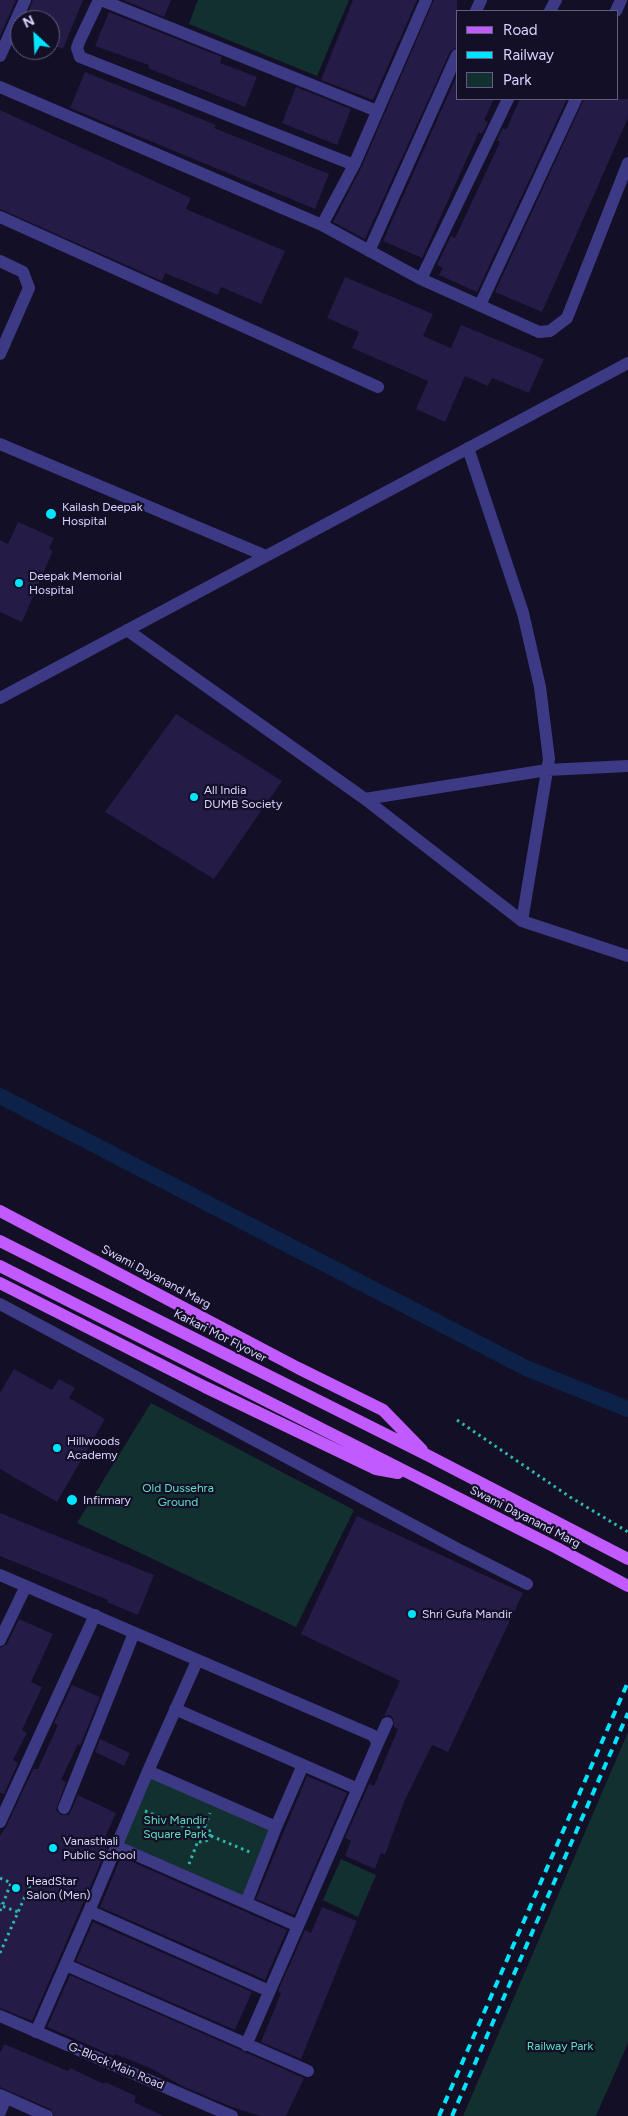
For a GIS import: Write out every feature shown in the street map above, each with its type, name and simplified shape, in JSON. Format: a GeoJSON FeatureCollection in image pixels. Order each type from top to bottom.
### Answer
{"type":"FeatureCollection","features":[{"type":"Feature","properties":{"kind":"main road","name":"Swami Dayanand Marg"},"geometry":{"type":"LineString","coordinates":[[0,1211],[298,1368],[383,1410],[427,1455],[628,1559]]}},
{"type":"Feature","properties":{"kind":"main road","name":"Karkari Mor Flyover"},"geometry":{"type":"LineString","coordinates":[[0,1241],[427,1455]]}},
{"type":"Feature","properties":{"kind":"main road"},"geometry":{"type":"LineString","coordinates":[[0,1266],[408,1474]]}},
{"type":"Feature","properties":{"kind":"main road"},"geometry":{"type":"LineString","coordinates":[[0,1283],[376,1470],[408,1474]]}},
{"type":"Feature","properties":{"kind":"main road","name":"Swami Dayanand Marg"},"geometry":{"type":"LineString","coordinates":[[408,1474],[557,1548],[628,1586]]}},
{"type":"Feature","properties":{"kind":"street"},"geometry":{"type":"LineString","coordinates":[[0,56],[24,0]]}},
{"type":"Feature","properties":{"kind":"street"},"geometry":{"type":"LineString","coordinates":[[354,165],[80,57],[77,48],[78,42],[100,0],[377,111]]}},
{"type":"Feature","properties":{"kind":"street"},"geometry":{"type":"LineString","coordinates":[[322,225],[354,165],[426,0]]}},
{"type":"Feature","properties":{"kind":"street"},"geometry":{"type":"LineString","coordinates":[[369,250],[456,56]]}},
{"type":"Feature","properties":{"kind":"street"},"geometry":{"type":"LineString","coordinates":[[0,87],[322,225],[421,279],[539,332],[550,331],[566,318],[628,163]]}},
{"type":"Feature","properties":{"kind":"street"},"geometry":{"type":"LineString","coordinates":[[421,279],[508,100]]}},
{"type":"Feature","properties":{"kind":"street"},"geometry":{"type":"LineString","coordinates":[[480,305],[576,100]]}},
{"type":"Feature","properties":{"kind":"street"},"geometry":{"type":"LineString","coordinates":[[0,217],[378,386]]}},
{"type":"Feature","properties":{"kind":"street"},"geometry":{"type":"LineString","coordinates":[[0,261],[23,272],[29,288],[0,354]]}},
{"type":"Feature","properties":{"kind":"street"},"geometry":{"type":"LineString","coordinates":[[0,698],[628,363]]}},
{"type":"Feature","properties":{"kind":"street"},"geometry":{"type":"LineString","coordinates":[[0,444],[266,556]]}},
{"type":"Feature","properties":{"kind":"street"},"geometry":{"type":"LineString","coordinates":[[468,448],[523,613],[540,687],[549,759],[522,921]]}},
{"type":"Feature","properties":{"kind":"street"},"geometry":{"type":"LineString","coordinates":[[127,630],[365,799],[522,921],[628,956]]}},
{"type":"Feature","properties":{"kind":"street"},"geometry":{"type":"LineString","coordinates":[[365,799],[547,770],[628,766]]}},
{"type":"Feature","properties":{"kind":"street"},"geometry":{"type":"LineString","coordinates":[[0,1304],[454,1547],[527,1584]]}},
{"type":"Feature","properties":{"kind":"street"},"geometry":{"type":"LineString","coordinates":[[0,1575],[372,1735],[376,1739],[377,1746]]}},
{"type":"Feature","properties":{"kind":"street"},"geometry":{"type":"LineString","coordinates":[[0,1640],[26,1586]]}},
{"type":"Feature","properties":{"kind":"street"},"geometry":{"type":"LineString","coordinates":[[0,1822],[95,1616]]}},
{"type":"Feature","properties":{"kind":"street"},"geometry":{"type":"LineString","coordinates":[[64,1808],[134,1633]]}},
{"type":"Feature","properties":{"kind":"street"},"geometry":{"type":"LineString","coordinates":[[36,2032],[197,1661]]}},
{"type":"Feature","properties":{"kind":"street"},"geometry":{"type":"LineString","coordinates":[[175,1709],[358,1789]]}},
{"type":"Feature","properties":{"kind":"street"},"geometry":{"type":"LineString","coordinates":[[246,2045],[387,1724]]}},
{"type":"Feature","properties":{"kind":"street"},"geometry":{"type":"LineString","coordinates":[[246,1903],[303,1765]]}},
{"type":"Feature","properties":{"kind":"street"},"geometry":{"type":"LineString","coordinates":[[148,1771],[276,1827]]}},
{"type":"Feature","properties":{"kind":"street"},"geometry":{"type":"LineString","coordinates":[[116,1846],[298,1926]]}},
{"type":"Feature","properties":{"kind":"street"},"geometry":{"type":"LineString","coordinates":[[88,1911],[269,1991]]}},
{"type":"Feature","properties":{"kind":"street"},"geometry":{"type":"LineString","coordinates":[[66,1965],[308,2071]]}},
{"type":"Feature","properties":{"kind":"street","name":"G-Block Main Road"},"geometry":{"type":"LineString","coordinates":[[0,2016],[228,2115]]}},
{"type":"Feature","properties":{"kind":"street"},"geometry":{"type":"LineString","coordinates":[[0,2112],[3,2097],[47,2116]]}},
{"type":"Feature","properties":{"kind":"path"},"geometry":{"type":"LineString","coordinates":[[457,1420],[570,1497],[628,1532]]}},
{"type":"Feature","properties":{"kind":"path"},"geometry":{"type":"LineString","coordinates":[[203,1807],[211,1811],[205,1826]]}},
{"type":"Feature","properties":{"kind":"path"},"geometry":{"type":"LineString","coordinates":[[140,1817],[143,1810],[193,1830]]}},
{"type":"Feature","properties":{"kind":"path"},"geometry":{"type":"LineString","coordinates":[[193,1830],[198,1826],[205,1826]]}},
{"type":"Feature","properties":{"kind":"path"},"geometry":{"type":"LineString","coordinates":[[205,1826],[210,1836],[255,1855],[257,1848]]}},
{"type":"Feature","properties":{"kind":"path"},"geometry":{"type":"LineString","coordinates":[[193,1830],[194,1836],[198,1841],[204,1842],[210,1836]]}},
{"type":"Feature","properties":{"kind":"path"},"geometry":{"type":"LineString","coordinates":[[188,1865],[198,1841]]}},
{"type":"Feature","properties":{"kind":"path"},"geometry":{"type":"LineString","coordinates":[[180,1861],[197,1869]]}},
{"type":"Feature","properties":{"kind":"path"},"geometry":{"type":"LineString","coordinates":[[0,1953],[34,1876]]}},
{"type":"Feature","properties":{"kind":"path"},"geometry":{"type":"LineString","coordinates":[[0,1878],[11,1883],[1,1905],[0,1912]]}},
{"type":"Feature","properties":{"kind":"path"},"geometry":{"type":"LineString","coordinates":[[1,1905],[18,1912]]}},
{"type":"Feature","properties":{"kind":"green space"},"geometry":{"type":"Polygon","coordinates":[[[198,0],[349,0],[317,76],[189,24],[198,0]]]}},
{"type":"Feature","properties":{"kind":"green space","name":"Old Dussehra Ground"},"geometry":{"type":"Polygon","coordinates":[[[151,1403],[354,1510],[296,1627],[77,1523],[151,1403]]]}},
{"type":"Feature","properties":{"kind":"green space","name":"Railway Park"},"geometry":{"type":"Polygon","coordinates":[[[628,1732],[628,2043],[596,2116],[463,2116],[628,1732]]]}},
{"type":"Feature","properties":{"kind":"green space","name":"Shiv Mandir Square Park"},"geometry":{"type":"Polygon","coordinates":[[[151,1777],[270,1831],[244,1896],[122,1842],[151,1777]]]}},
{"type":"Feature","properties":{"kind":"green space"},"geometry":{"type":"Polygon","coordinates":[[[341,1859],[376,1875],[358,1917],[323,1900],[341,1859]]]}},
{"type":"Feature","properties":{"kind":"building"},"geometry":{"type":"Polygon","coordinates":[[[0,0],[16,0],[10,10],[0,36],[0,0]]]}},
{"type":"Feature","properties":{"kind":"building"},"geometry":{"type":"Polygon","coordinates":[[[33,0],[83,0],[63,49],[60,48],[60,10],[29,10],[33,0]]]}},
{"type":"Feature","properties":{"kind":"building"},"geometry":{"type":"Polygon","coordinates":[[[123,0],[171,0],[164,17],[123,0]]]}},
{"type":"Feature","properties":{"kind":"building"},"geometry":{"type":"Polygon","coordinates":[[[353,0],[417,0],[373,100],[321,80],[353,0]]]}},
{"type":"Feature","properties":{"kind":"building"},"geometry":{"type":"Polygon","coordinates":[[[434,0],[457,0],[456,48],[450,52],[365,239],[333,222],[361,168],[434,0]]]}},
{"type":"Feature","properties":{"kind":"building"},"geometry":{"type":"Polygon","coordinates":[[[109,12],[222,57],[220,63],[257,77],[245,107],[148,68],[149,65],[95,46],[109,12]]]}},
{"type":"Feature","properties":{"kind":"building"},"geometry":{"type":"Polygon","coordinates":[[[85,72],[216,125],[214,128],[329,174],[315,209],[70,108],[85,72]]]}},
{"type":"Feature","properties":{"kind":"building"},"geometry":{"type":"Polygon","coordinates":[[[456,77],[456,100],[494,100],[484,120],[488,122],[482,134],[479,132],[422,258],[383,241],[456,77]]]}},
{"type":"Feature","properties":{"kind":"building"},"geometry":{"type":"Polygon","coordinates":[[[296,87],[351,109],[337,145],[282,123],[296,87]]]}},
{"type":"Feature","properties":{"kind":"building"},"geometry":{"type":"Polygon","coordinates":[[[628,99],[628,118],[542,312],[495,292],[584,100],[628,99]]]}},
{"type":"Feature","properties":{"kind":"building"},"geometry":{"type":"Polygon","coordinates":[[[520,100],[567,100],[477,292],[439,275],[443,268],[437,265],[451,236],[455,238],[500,142],[497,140],[503,128],[506,130],[520,100]]]}},
{"type":"Feature","properties":{"kind":"building"},"geometry":{"type":"Polygon","coordinates":[[[0,110],[191,198],[186,209],[285,251],[261,304],[221,287],[218,295],[165,273],[162,281],[0,209],[0,110]]]}},
{"type":"Feature","properties":{"kind":"building"},"geometry":{"type":"Polygon","coordinates":[[[345,277],[433,314],[423,336],[451,348],[461,325],[544,359],[529,393],[492,378],[488,386],[465,376],[445,422],[416,409],[428,381],[352,348],[359,332],[327,318],[345,277]]]}},
{"type":"Feature","properties":{"kind":"building","name":"Deepak Memorial Hospital"},"geometry":{"type":"Polygon","coordinates":[[[18,522],[54,538],[49,548],[52,550],[52,553],[22,622],[0,612],[0,540],[8,544],[18,522]]]}},
{"type":"Feature","properties":{"kind":"building","name":"All India DUMB Society"},"geometry":{"type":"Polygon","coordinates":[[[176,714],[282,781],[214,879],[105,812],[176,714]]]}},
{"type":"Feature","properties":{"kind":"building"},"geometry":{"type":"Polygon","coordinates":[[[14,1369],[52,1390],[59,1379],[75,1388],[69,1398],[105,1419],[57,1502],[0,1469],[0,1393],[14,1369]]]}},
{"type":"Feature","properties":{"kind":"building"},"geometry":{"type":"Polygon","coordinates":[[[0,1513],[154,1575],[138,1615],[107,1602],[108,1600],[0,1556],[0,1513]]]}},
{"type":"Feature","properties":{"kind":"building","name":"Shri Gufa Mandir"},"geometry":{"type":"Polygon","coordinates":[[[357,1516],[523,1593],[448,1752],[432,1745],[405,1800],[385,1855],[381,1853],[375,1869],[345,1856],[351,1841],[345,1838],[369,1784],[374,1786],[398,1729],[394,1727],[393,1718],[390,1715],[384,1716],[400,1681],[301,1634],[357,1516]]]}},
{"type":"Feature","properties":{"kind":"building"},"geometry":{"type":"Polygon","coordinates":[[[19,1619],[53,1634],[31,1682],[42,1687],[22,1730],[27,1733],[13,1760],[18,1763],[4,1794],[0,1793],[0,1648],[7,1644],[19,1619]]]}},
{"type":"Feature","properties":{"kind":"building"},"geometry":{"type":"Polygon","coordinates":[[[72,1685],[100,1697],[80,1746],[78,1744],[61,1780],[66,1782],[56,1810],[61,1815],[69,1815],[78,1795],[116,1813],[102,1844],[107,1848],[32,2021],[0,2008],[0,1836],[33,1769],[38,1769],[58,1725],[54,1723],[72,1685]]]}},
{"type":"Feature","properties":{"kind":"building"},"geometry":{"type":"Polygon","coordinates":[[[100,1739],[130,1753],[124,1766],[95,1752],[100,1739]]]}},
{"type":"Feature","properties":{"kind":"building"},"geometry":{"type":"Polygon","coordinates":[[[307,1776],[347,1793],[294,1915],[256,1899],[307,1776]]]}},
{"type":"Feature","properties":{"kind":"building"},"geometry":{"type":"Polygon","coordinates":[[[121,1857],[287,1930],[265,1980],[100,1907],[121,1857]]]}},
{"type":"Feature","properties":{"kind":"building"},"geometry":{"type":"Polygon","coordinates":[[[322,1907],[357,1921],[301,2059],[261,2042],[281,1993],[278,1991],[305,1930],[311,1933],[322,1907]]]}},
{"type":"Feature","properties":{"kind":"building"},"geometry":{"type":"Polygon","coordinates":[[[93,1922],[252,1992],[235,2030],[76,1961],[93,1922]]]}},
{"type":"Feature","properties":{"kind":"building"},"geometry":{"type":"Polygon","coordinates":[[[70,1975],[304,2078],[286,2116],[260,2116],[232,2107],[184,2087],[150,2068],[115,2054],[114,2056],[47,2027],[70,1975]]]}},
{"type":"Feature","properties":{"kind":"building"},"geometry":{"type":"Polygon","coordinates":[[[4,2044],[68,2071],[70,2068],[136,2096],[134,2102],[163,2116],[55,2116],[50,2109],[0,2087],[0,2053],[4,2044]]]}},
{"type":"Feature","properties":{"kind":"waterway"},"geometry":{"type":"LineString","coordinates":[[0,1096],[526,1368],[628,1409]]}},
{"type":"Feature","properties":{"kind":"railway"},"geometry":{"type":"LineString","coordinates":[[439,2116],[628,1682]]}},
{"type":"Feature","properties":{"kind":"railway"},"geometry":{"type":"LineString","coordinates":[[452,2116],[628,1713]]}},
{"type":"Feature","properties":{"kind":"place","name":"Kailash Deepak Hospital"},"geometry":{"type":"Point","coordinates":[51,514]}},
{"type":"Feature","properties":{"kind":"place","name":"Deepak Memorial Hospital"},"geometry":{"type":"Point","coordinates":[19,583]}},
{"type":"Feature","properties":{"kind":"place","name":"All India DUMB Society"},"geometry":{"type":"Point","coordinates":[194,797]}},
{"type":"Feature","properties":{"kind":"place","name":"Hillwoods Academy"},"geometry":{"type":"Point","coordinates":[57,1448]}},
{"type":"Feature","properties":{"kind":"place","name":"Infirmary"},"geometry":{"type":"Point","coordinates":[72,1500]}},
{"type":"Feature","properties":{"kind":"place","name":"Shri Gufa Mandir"},"geometry":{"type":"Point","coordinates":[412,1614]}},
{"type":"Feature","properties":{"kind":"place","name":"Vanasthali Public School"},"geometry":{"type":"Point","coordinates":[53,1848]}},
{"type":"Feature","properties":{"kind":"place","name":"HeadStar Salon (Men)"},"geometry":{"type":"Point","coordinates":[16,1888]}}]}
